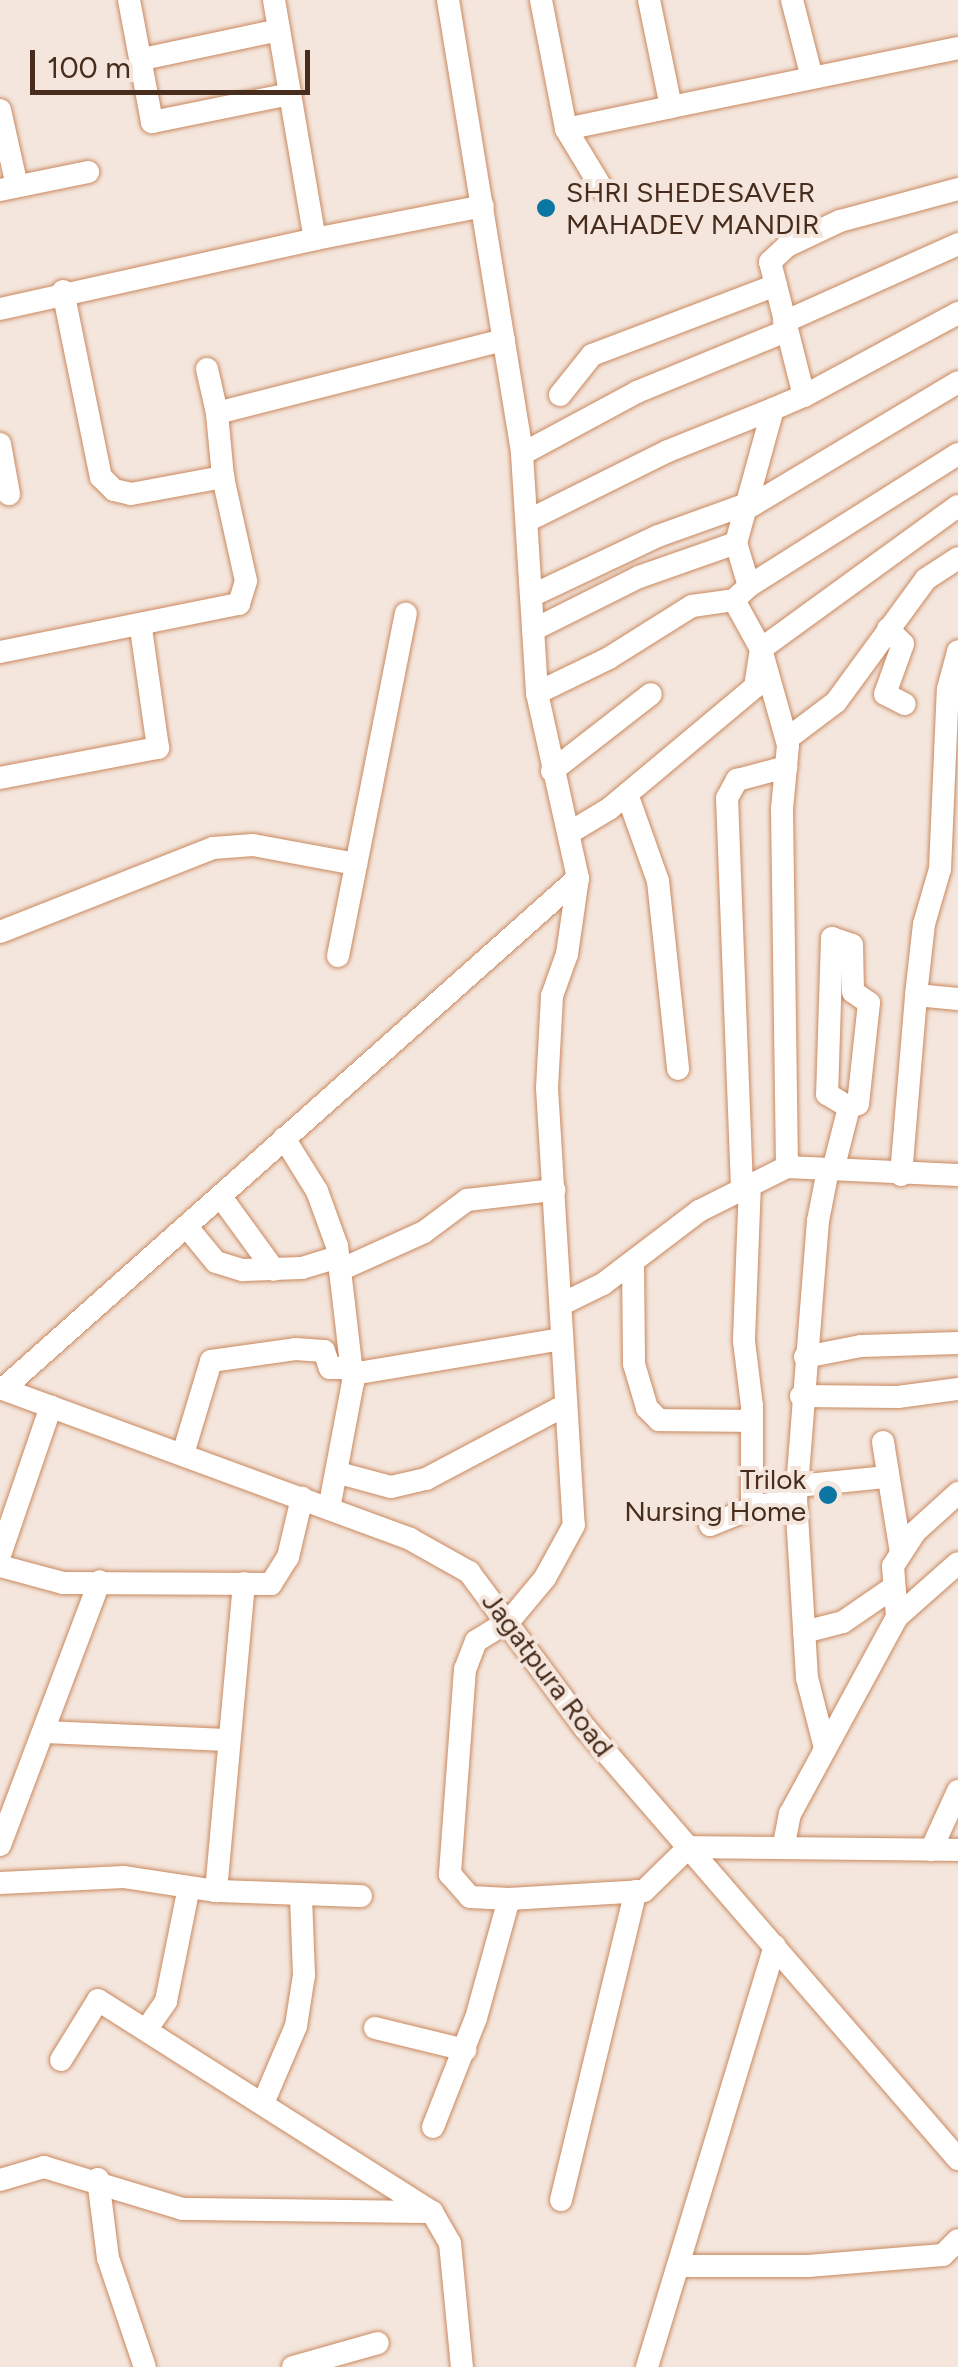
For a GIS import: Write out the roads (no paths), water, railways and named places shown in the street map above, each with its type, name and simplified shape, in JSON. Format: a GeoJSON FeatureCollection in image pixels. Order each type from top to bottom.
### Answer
{"type":"FeatureCollection","features":[{"type":"Feature","properties":{"kind":"street"},"geometry":{"type":"LineString","coordinates":[[129,0],[152,122],[290,94]]}},
{"type":"Feature","properties":{"kind":"street"},"geometry":{"type":"LineString","coordinates":[[274,0],[315,240]]}},
{"type":"Feature","properties":{"kind":"street"},"geometry":{"type":"LineString","coordinates":[[448,0],[520,444],[537,693],[578,878],[567,954],[552,996],[547,1088],[564,1304],[562,1339],[574,1525],[546,1578],[510,1620],[476,1642],[464,1669],[450,1867],[455,1886],[470,1897],[509,1899],[644,1891],[689,1847],[784,1844],[958,1850]]}},
{"type":"Feature","properties":{"kind":"street"},"geometry":{"type":"LineString","coordinates":[[541,0],[566,129],[603,190]]}},
{"type":"Feature","properties":{"kind":"street"},"geometry":{"type":"LineString","coordinates":[[650,0],[671,107]]}},
{"type":"Feature","properties":{"kind":"street"},"geometry":{"type":"LineString","coordinates":[[792,0],[811,74]]}},
{"type":"Feature","properties":{"kind":"street"},"geometry":{"type":"LineString","coordinates":[[143,59],[279,30]]}},
{"type":"Feature","properties":{"kind":"street"},"geometry":{"type":"LineString","coordinates":[[566,129],[811,74],[958,48]]}},
{"type":"Feature","properties":{"kind":"street"},"geometry":{"type":"LineString","coordinates":[[0,110],[8,188],[88,172]]}},
{"type":"Feature","properties":{"kind":"street"},"geometry":{"type":"LineString","coordinates":[[804,396],[770,262],[787,246],[840,221],[958,189]]}},
{"type":"Feature","properties":{"kind":"street"},"geometry":{"type":"LineString","coordinates":[[0,309],[63,291],[484,206]]}},
{"type":"Feature","properties":{"kind":"street"},"geometry":{"type":"LineString","coordinates":[[520,444],[785,327],[958,244]]}},
{"type":"Feature","properties":{"kind":"street"},"geometry":{"type":"LineString","coordinates":[[560,395],[592,355],[776,286]]}},
{"type":"Feature","properties":{"kind":"street"},"geometry":{"type":"LineString","coordinates":[[63,291],[100,476],[114,490],[131,494],[223,477]]}},
{"type":"Feature","properties":{"kind":"street"},"geometry":{"type":"LineString","coordinates":[[526,521],[804,396],[958,313]]}},
{"type":"Feature","properties":{"kind":"street"},"geometry":{"type":"LineString","coordinates":[[218,412],[506,351]]}},
{"type":"Feature","properties":{"kind":"street"},"geometry":{"type":"LineString","coordinates":[[0,652],[141,628],[239,604],[246,581],[223,477],[218,412],[207,369]]}},
{"type":"Feature","properties":{"kind":"street"},"geometry":{"type":"LineString","coordinates":[[531,596],[658,536],[746,507],[958,382]]}},
{"type":"Feature","properties":{"kind":"street"},"geometry":{"type":"LineString","coordinates":[[774,409],[736,543],[741,593],[762,649],[786,740],[787,1167]]}},
{"type":"Feature","properties":{"kind":"street"},"geometry":{"type":"LineString","coordinates":[[0,444],[8,494]]}},
{"type":"Feature","properties":{"kind":"street"},"geometry":{"type":"LineString","coordinates":[[537,693],[609,658],[692,606],[741,593],[958,454]]}},
{"type":"Feature","properties":{"kind":"street"},"geometry":{"type":"LineString","coordinates":[[568,833],[627,794],[755,687],[762,649],[958,506]]}},
{"type":"Feature","properties":{"kind":"street"},"geometry":{"type":"LineString","coordinates":[[532,630],[638,577],[736,543]]}},
{"type":"Feature","properties":{"kind":"street"},"geometry":{"type":"LineString","coordinates":[[786,740],[836,702],[926,579],[957,564]]}},
{"type":"Feature","properties":{"kind":"street"},"geometry":{"type":"LineString","coordinates":[[338,956],[406,614]]}},
{"type":"Feature","properties":{"kind":"street"},"geometry":{"type":"LineString","coordinates":[[0,778],[158,748],[141,628]]}},
{"type":"Feature","properties":{"kind":"street"},"geometry":{"type":"LineString","coordinates":[[888,629],[903,640],[885,694],[905,704]]}},
{"type":"Feature","properties":{"kind":"street"},"geometry":{"type":"LineString","coordinates":[[902,1175],[924,924],[940,869],[948,688],[958,652]]}},
{"type":"Feature","properties":{"kind":"street"},"geometry":{"type":"LineString","coordinates":[[552,771],[651,694]]}},
{"type":"Feature","properties":{"kind":"street"},"geometry":{"type":"LineString","coordinates":[[752,1508],[752,1421],[744,1340],[746,1186],[726,798],[736,780],[786,767]]}},
{"type":"Feature","properties":{"kind":"street"},"geometry":{"type":"LineString","coordinates":[[627,794],[658,882],[678,1070]]}},
{"type":"Feature","properties":{"kind":"street"},"geometry":{"type":"LineString","coordinates":[[0,932],[214,848],[253,846],[356,864]]}},
{"type":"Feature","properties":{"kind":"street"},"geometry":{"type":"LineString","coordinates":[[2,1388],[578,878]]}},
{"type":"Feature","properties":{"kind":"street"},"geometry":{"type":"LineString","coordinates":[[838,938],[852,945],[853,992],[869,1003],[858,1104],[848,1107],[827,1094],[829,942],[838,938]]}},
{"type":"Feature","properties":{"kind":"street"},"geometry":{"type":"LineString","coordinates":[[916,995],[958,999]]}},
{"type":"Feature","properties":{"kind":"street"},"geometry":{"type":"LineString","coordinates":[[825,1748],[804,1632],[797,1493],[805,1358],[831,1170],[848,1107]]}},
{"type":"Feature","properties":{"kind":"street"},"geometry":{"type":"LineString","coordinates":[[284,1138],[317,1191],[339,1263],[351,1371],[339,1473],[329,1508]]}},
{"type":"Feature","properties":{"kind":"street"},"geometry":{"type":"LineString","coordinates":[[564,1304],[633,1264],[670,1229],[787,1167],[958,1175]]}},
{"type":"Feature","properties":{"kind":"street"},"geometry":{"type":"LineString","coordinates":[[187,1228],[216,1262],[274,1270],[339,1263],[424,1232],[467,1200],[554,1190]]}},
{"type":"Feature","properties":{"kind":"street"},"geometry":{"type":"LineString","coordinates":[[222,1197],[274,1270]]}},
{"type":"Feature","properties":{"kind":"street"},"geometry":{"type":"LineString","coordinates":[[633,1264],[634,1364],[638,1396],[647,1408],[659,1420],[752,1421]]}},
{"type":"Feature","properties":{"kind":"street"},"geometry":{"type":"LineString","coordinates":[[183,1454],[211,1361],[295,1349],[324,1352],[330,1368],[351,1371],[562,1339]]}},
{"type":"Feature","properties":{"kind":"street"},"geometry":{"type":"LineString","coordinates":[[805,1358],[861,1346],[958,1342]]}},
{"type":"Feature","properties":{"kind":"street","name":"Jagatpura Road"},"geometry":{"type":"LineString","coordinates":[[2,1388],[410,1539],[469,1572],[510,1620],[586,1728],[958,2159]]}},
{"type":"Feature","properties":{"kind":"street"},"geometry":{"type":"LineString","coordinates":[[802,1396],[898,1398],[958,1389]]}},
{"type":"Feature","properties":{"kind":"street"},"geometry":{"type":"LineString","coordinates":[[0,1555],[52,1406]]}},
{"type":"Feature","properties":{"kind":"street"},"geometry":{"type":"LineString","coordinates":[[339,1473],[391,1487],[426,1479],[566,1406]]}},
{"type":"Feature","properties":{"kind":"street"},"geometry":{"type":"LineString","coordinates":[[883,1442],[885,1477],[901,1553]]}},
{"type":"Feature","properties":{"kind":"street"},"geometry":{"type":"LineString","coordinates":[[710,1526],[797,1493],[885,1477]]}},
{"type":"Feature","properties":{"kind":"street"},"geometry":{"type":"LineString","coordinates":[[897,1618],[893,1566],[958,1493]]}},
{"type":"Feature","properties":{"kind":"street"},"geometry":{"type":"LineString","coordinates":[[0,1566],[63,1583],[271,1584],[288,1557],[302,1498]]}},
{"type":"Feature","properties":{"kind":"street"},"geometry":{"type":"LineString","coordinates":[[784,1844],[790,1814],[897,1618],[958,1563]]}},
{"type":"Feature","properties":{"kind":"street"},"geometry":{"type":"LineString","coordinates":[[0,1846],[100,1581]]}},
{"type":"Feature","properties":{"kind":"street"},"geometry":{"type":"LineString","coordinates":[[216,1891],[244,1583]]}},
{"type":"Feature","properties":{"kind":"street"},"geometry":{"type":"LineString","coordinates":[[804,1632],[843,1622],[894,1587]]}},
{"type":"Feature","properties":{"kind":"street"},"geometry":{"type":"LineString","coordinates":[[45,1732],[227,1740]]}},
{"type":"Feature","properties":{"kind":"street"},"geometry":{"type":"LineString","coordinates":[[931,1850],[958,1791]]}},
{"type":"Feature","properties":{"kind":"street"},"geometry":{"type":"LineString","coordinates":[[0,1882],[124,1877],[216,1891],[361,1896]]}},
{"type":"Feature","properties":{"kind":"street"},"geometry":{"type":"LineString","coordinates":[[146,2030],[166,2001],[189,1887]]}},
{"type":"Feature","properties":{"kind":"street"},"geometry":{"type":"LineString","coordinates":[[561,2200],[636,1891]]}},
{"type":"Feature","properties":{"kind":"street"},"geometry":{"type":"LineString","coordinates":[[264,2101],[296,2026],[304,1974],[302,1896]]}},
{"type":"Feature","properties":{"kind":"street"},"geometry":{"type":"LineString","coordinates":[[433,2127],[464,2050],[509,1899]]}},
{"type":"Feature","properties":{"kind":"street"},"geometry":{"type":"LineString","coordinates":[[647,2367],[682,2266],[775,1946]]}},
{"type":"Feature","properties":{"kind":"street"},"geometry":{"type":"LineString","coordinates":[[62,2060],[98,2000],[264,2101],[432,2212],[450,2243],[462,2367]]}},
{"type":"Feature","properties":{"kind":"street"},"geometry":{"type":"LineString","coordinates":[[375,2028],[464,2050]]}},
{"type":"Feature","properties":{"kind":"street"},"geometry":{"type":"LineString","coordinates":[[0,2180],[44,2167],[98,2179],[183,2209],[432,2212]]}},
{"type":"Feature","properties":{"kind":"street"},"geometry":{"type":"LineString","coordinates":[[98,2179],[108,2258],[145,2367]]}},
{"type":"Feature","properties":{"kind":"street"},"geometry":{"type":"LineString","coordinates":[[682,2266],[808,2266],[943,2255],[958,2240]]}},
{"type":"Feature","properties":{"kind":"street"},"geometry":{"type":"LineString","coordinates":[[293,2367],[378,2342]]}},
{"type":"Feature","properties":{"kind":"place","name":"SHRI SHEDESAVER MAHADEV MANDIR"},"geometry":{"type":"Point","coordinates":[546,208]}},
{"type":"Feature","properties":{"kind":"place","name":"Trilok Nursing Home"},"geometry":{"type":"Point","coordinates":[828,1495]}}]}
